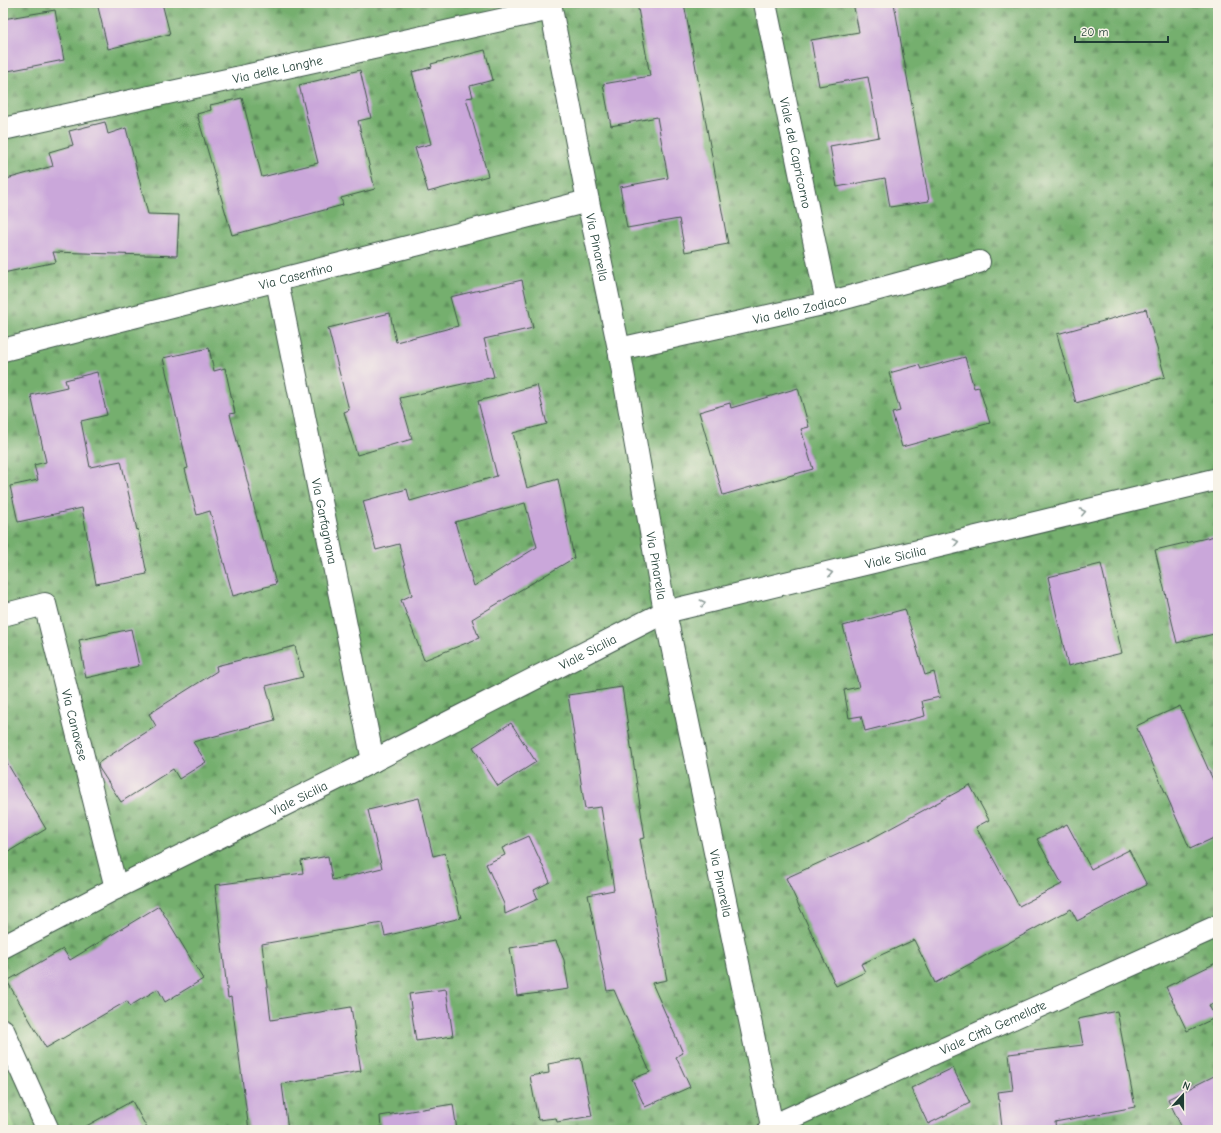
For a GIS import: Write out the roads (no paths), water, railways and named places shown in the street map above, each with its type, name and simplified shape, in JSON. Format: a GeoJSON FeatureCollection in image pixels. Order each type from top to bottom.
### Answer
{"type":"FeatureCollection","features":[{"type":"Feature","properties":{"kind":"street","name":"Viale del Capricorno"},"geometry":{"type":"LineString","coordinates":[[765,3],[827,303]]}},
{"type":"Feature","properties":{"kind":"street","name":"Via delle Langhe"},"geometry":{"type":"LineString","coordinates":[[3,129],[551,6]]}},
{"type":"Feature","properties":{"kind":"street","name":"Via Pinarella"},"geometry":{"type":"LineString","coordinates":[[551,6],[588,202],[619,349],[665,612],[771,1128]]}},
{"type":"Feature","properties":{"kind":"street","name":"Via Casentino"},"geometry":{"type":"LineString","coordinates":[[3,350],[588,202]]}},
{"type":"Feature","properties":{"kind":"street","name":"Via dello Zodiaco"},"geometry":{"type":"LineString","coordinates":[[619,349],[827,303],[979,262]]}},
{"type":"Feature","properties":{"kind":"street","name":"Via Garfagnana"},"geometry":{"type":"LineString","coordinates":[[276,281],[373,761]]}},
{"type":"Feature","properties":{"kind":"street","name":"Viale Sicilia"},"geometry":{"type":"LineString","coordinates":[[3,947],[116,888],[373,761],[665,612],[1218,479]]}},
{"type":"Feature","properties":{"kind":"street","name":"Via Canavese"},"geometry":{"type":"LineString","coordinates":[[3,614],[45,604],[116,888]]}},
{"type":"Feature","properties":{"kind":"street","name":"Viale Città Gemellate"},"geometry":{"type":"LineString","coordinates":[[771,1128],[1218,926]]}},
{"type":"Feature","properties":{"kind":"street"},"geometry":{"type":"LineString","coordinates":[[3,1030],[48,1130]]}}]}
